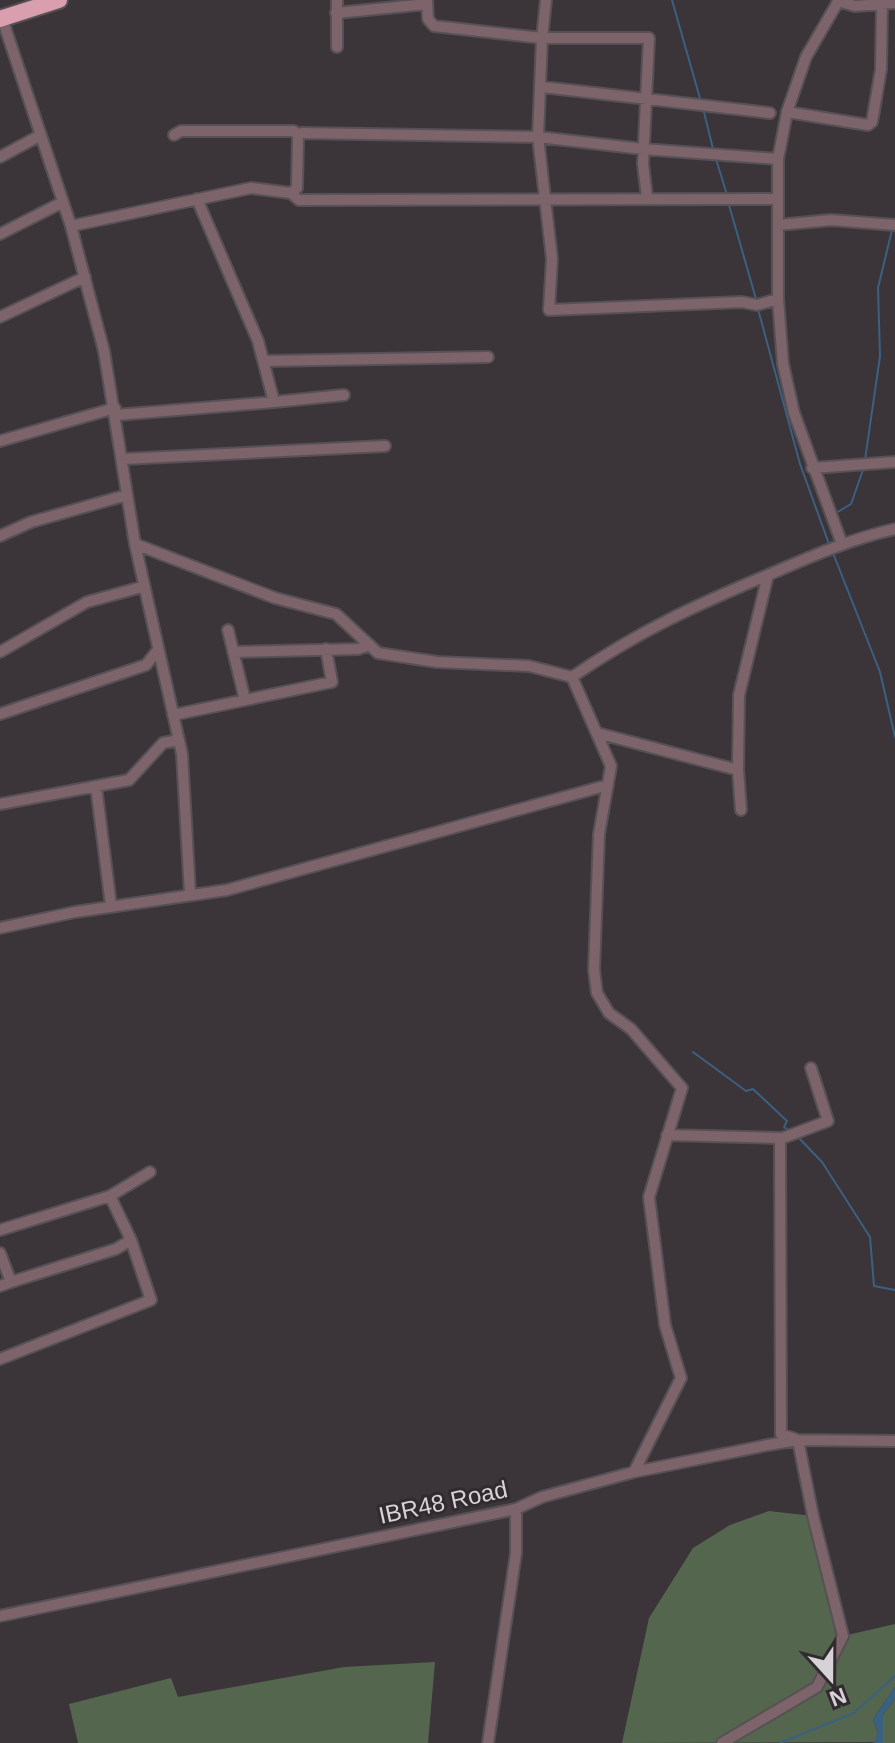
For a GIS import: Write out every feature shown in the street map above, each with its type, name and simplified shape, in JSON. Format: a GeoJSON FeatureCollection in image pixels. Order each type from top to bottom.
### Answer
{"type":"FeatureCollection","features":[{"type":"Feature","properties":{"kind":"highway"},"geometry":{"type":"LineString","coordinates":[[1,17],[59,0]]}},
{"type":"Feature","properties":{"kind":"street"},"geometry":{"type":"LineString","coordinates":[[337,0],[337,47]]}},
{"type":"Feature","properties":{"kind":"street"},"geometry":{"type":"LineString","coordinates":[[546,0],[538,137],[552,259],[549,310],[742,302],[757,305],[778,299]]}},
{"type":"Feature","properties":{"kind":"street"},"geometry":{"type":"LineString","coordinates":[[842,544],[812,468],[783,364],[778,299],[778,159],[787,112],[806,57],[838,1],[855,6],[895,3]]}},
{"type":"Feature","properties":{"kind":"street"},"geometry":{"type":"LineString","coordinates":[[336,13],[384,3],[427,2],[428,19],[434,26],[542,38],[649,38],[643,149],[647,197]]}},
{"type":"Feature","properties":{"kind":"street"},"geometry":{"type":"LineString","coordinates":[[787,112],[868,125],[872,122],[881,69],[882,5]]}},
{"type":"Feature","properties":{"kind":"street"},"geometry":{"type":"LineString","coordinates":[[1,17],[71,226],[115,412],[142,587],[179,740],[190,893]]}},
{"type":"Feature","properties":{"kind":"street"},"geometry":{"type":"LineString","coordinates":[[542,87],[770,113]]}},
{"type":"Feature","properties":{"kind":"street"},"geometry":{"type":"LineString","coordinates":[[174,135],[181,131],[294,131],[298,136],[297,188],[291,193]]}},
{"type":"Feature","properties":{"kind":"street"},"geometry":{"type":"LineString","coordinates":[[298,136],[347,132],[538,137],[778,159]]}},
{"type":"Feature","properties":{"kind":"street"},"geometry":{"type":"LineString","coordinates":[[0,157],[41,135]]}},
{"type":"Feature","properties":{"kind":"street"},"geometry":{"type":"LineString","coordinates":[[71,226],[251,188],[291,193],[299,200],[777,199]]}},
{"type":"Feature","properties":{"kind":"street"},"geometry":{"type":"LineString","coordinates":[[197,199],[229,269],[265,361],[274,402]]}},
{"type":"Feature","properties":{"kind":"street"},"geometry":{"type":"LineString","coordinates":[[0,234],[63,202]]}},
{"type":"Feature","properties":{"kind":"street"},"geometry":{"type":"LineString","coordinates":[[778,225],[831,220],[895,225]]}},
{"type":"Feature","properties":{"kind":"street"},"geometry":{"type":"LineString","coordinates":[[0,317],[85,277]]}},
{"type":"Feature","properties":{"kind":"street"},"geometry":{"type":"LineString","coordinates":[[265,361],[488,357]]}},
{"type":"Feature","properties":{"kind":"street"},"geometry":{"type":"LineString","coordinates":[[0,441],[115,412],[344,395]]}},
{"type":"Feature","properties":{"kind":"street"},"geometry":{"type":"LineString","coordinates":[[123,459],[385,446]]}},
{"type":"Feature","properties":{"kind":"street"},"geometry":{"type":"LineString","coordinates":[[812,468],[895,462]]}},
{"type":"Feature","properties":{"kind":"street"},"geometry":{"type":"LineString","coordinates":[[0,536],[31,522],[127,495]]}},
{"type":"Feature","properties":{"kind":"street"},"geometry":{"type":"LineString","coordinates":[[135,544],[275,598],[336,614],[378,653],[437,662],[529,666],[572,677],[658,622],[842,544],[895,529]]}},
{"type":"Feature","properties":{"kind":"street"},"geometry":{"type":"LineString","coordinates":[[741,810],[739,695],[768,575]]}},
{"type":"Feature","properties":{"kind":"street"},"geometry":{"type":"LineString","coordinates":[[0,652],[87,602],[142,587]]}},
{"type":"Feature","properties":{"kind":"street"},"geometry":{"type":"LineString","coordinates":[[228,630],[245,700]]}},
{"type":"Feature","properties":{"kind":"street"},"geometry":{"type":"LineString","coordinates":[[233,652],[370,645]]}},
{"type":"Feature","properties":{"kind":"street"},"geometry":{"type":"LineString","coordinates":[[173,715],[332,682],[326,649]]}},
{"type":"Feature","properties":{"kind":"street"},"geometry":{"type":"LineString","coordinates":[[0,714],[146,665],[157,651]]}},
{"type":"Feature","properties":{"kind":"street"},"geometry":{"type":"LineString","coordinates":[[572,677],[611,766],[599,834],[594,970],[597,993],[609,1013],[631,1029],[682,1088],[649,1197],[665,1325],[681,1378],[634,1472]]}},
{"type":"Feature","properties":{"kind":"street"},"geometry":{"type":"LineString","coordinates":[[597,733],[738,770]]}},
{"type":"Feature","properties":{"kind":"street"},"geometry":{"type":"LineString","coordinates":[[0,804],[129,780],[163,743],[179,740]]}},
{"type":"Feature","properties":{"kind":"street"},"geometry":{"type":"LineString","coordinates":[[0,927],[190,893],[227,890],[608,785]]}},
{"type":"Feature","properties":{"kind":"street"},"geometry":{"type":"LineString","coordinates":[[96,786],[111,906]]}},
{"type":"Feature","properties":{"kind":"street"},"geometry":{"type":"LineString","coordinates":[[667,1135],[789,1136],[828,1121],[811,1068]]}},
{"type":"Feature","properties":{"kind":"street"},"geometry":{"type":"LineString","coordinates":[[722,1743],[817,1687],[843,1636],[798,1440],[781,1434],[789,1136]]}},
{"type":"Feature","properties":{"kind":"street"},"geometry":{"type":"LineString","coordinates":[[0,1230],[110,1196],[150,1172]]}},
{"type":"Feature","properties":{"kind":"street"},"geometry":{"type":"LineString","coordinates":[[0,1359],[151,1300],[150,1287],[110,1196]]}},
{"type":"Feature","properties":{"kind":"street"},"geometry":{"type":"LineString","coordinates":[[0,1253],[5,1284],[116,1249],[131,1240]]}},
{"type":"Feature","properties":{"kind":"street","name":"IBR48 Road"},"geometry":{"type":"LineString","coordinates":[[0,1616],[516,1509],[542,1497],[634,1472],[798,1440],[895,1441]]}},
{"type":"Feature","properties":{"kind":"street"},"geometry":{"type":"LineString","coordinates":[[488,1743],[516,1553],[516,1509]]}},
{"type":"Feature","properties":{"kind":"green space"},"geometry":{"type":"Polygon","coordinates":[[[769,1511],[813,1516],[843,1636],[895,1624],[895,1687],[873,1719],[878,1733],[875,1742],[622,1743],[649,1618],[693,1548],[730,1525],[769,1511]]]}},
{"type":"Feature","properties":{"kind":"green space"},"geometry":{"type":"Polygon","coordinates":[[[435,1662],[428,1743],[78,1743],[69,1704],[171,1678],[178,1697],[344,1667],[435,1662]]]}},
{"type":"Feature","properties":{"kind":"green space"},"geometry":{"type":"Polygon","coordinates":[[[895,1699],[895,1743],[883,1743],[883,1715],[895,1699]]]}},
{"type":"Feature","properties":{"kind":"water"},"geometry":{"type":"Polygon","coordinates":[[[895,1687],[895,1699],[883,1715],[883,1743],[874,1743],[878,1733],[873,1719],[895,1687]]]}},
{"type":"Feature","properties":{"kind":"waterway"},"geometry":{"type":"LineString","coordinates":[[672,0],[701,102]]}},
{"type":"Feature","properties":{"kind":"waterway"},"geometry":{"type":"LineString","coordinates":[[703,108],[713,149]]}},
{"type":"Feature","properties":{"kind":"waterway"},"geometry":{"type":"LineString","coordinates":[[716,159],[727,195]]}},
{"type":"Feature","properties":{"kind":"waterway"},"geometry":{"type":"LineString","coordinates":[[729,205],[756,299]]}},
{"type":"Feature","properties":{"kind":"waterway"},"geometry":{"type":"LineString","coordinates":[[865,460],[880,356],[878,288],[892,230]]}},
{"type":"Feature","properties":{"kind":"waterway"},"geometry":{"type":"LineString","coordinates":[[758,309],[800,464],[829,544]]}},
{"type":"Feature","properties":{"kind":"waterway"},"geometry":{"type":"LineString","coordinates":[[836,513],[851,504],[864,467]]}},
{"type":"Feature","properties":{"kind":"waterway"},"geometry":{"type":"LineString","coordinates":[[833,553],[880,672],[895,737]]}},
{"type":"Feature","properties":{"kind":"waterway"},"geometry":{"type":"LineString","coordinates":[[693,1052],[746,1091],[753,1089],[787,1121],[784,1127],[791,1132]]}},
{"type":"Feature","properties":{"kind":"waterway"},"geometry":{"type":"LineString","coordinates":[[799,1138],[822,1162],[870,1237],[874,1286],[895,1290]]}},
{"type":"Feature","properties":{"kind":"waterway"},"geometry":{"type":"LineString","coordinates":[[780,1743],[854,1713],[895,1676]]}}]}
